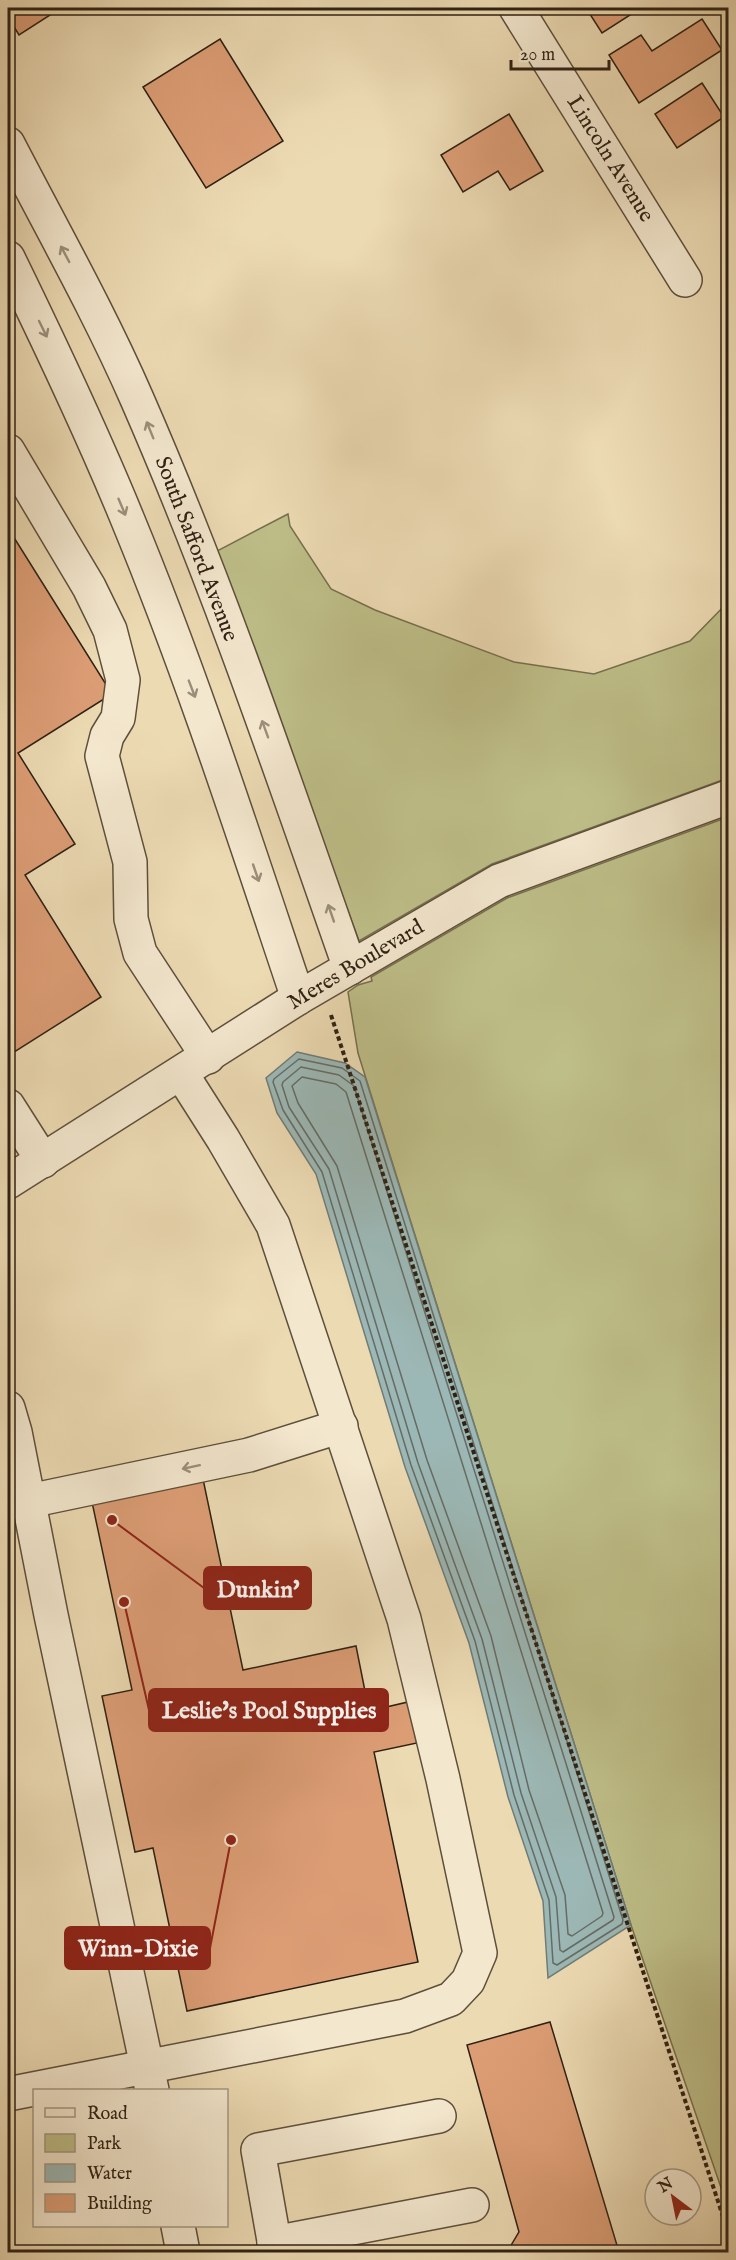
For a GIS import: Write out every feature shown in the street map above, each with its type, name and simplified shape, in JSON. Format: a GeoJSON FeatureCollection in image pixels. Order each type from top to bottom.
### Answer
{"type":"FeatureCollection","features":[{"type":"Feature","properties":{"kind":"street","name":"Lincoln Avenue"},"geometry":{"type":"LineString","coordinates":[[516,8],[685,280]]}},
{"type":"Feature","properties":{"kind":"street","name":"South Safford Avenue"},"geometry":{"type":"LineString","coordinates":[[8,144],[91,303],[137,398],[209,575],[350,968]]}},
{"type":"Feature","properties":{"kind":"street"},"geometry":{"type":"LineString","coordinates":[[8,258],[63,370],[128,519],[309,992]]}},
{"type":"Feature","properties":{"kind":"street"},"geometry":{"type":"LineString","coordinates":[[8,451],[89,587],[110,630],[123,680],[118,718],[107,736],[102,756],[130,862],[131,919],[140,952],[208,1057]]}},
{"type":"Feature","properties":{"kind":"street","name":"Meres Boulevard"},"geometry":{"type":"LineString","coordinates":[[8,1182],[309,992],[499,881],[729,797]]}},
{"type":"Feature","properties":{"kind":"street"},"geometry":{"type":"LineString","coordinates":[[52,2089],[149,2078],[405,2016],[451,1999],[468,1981],[480,1953],[443,1779],[404,1619],[273,1225],[223,1139],[180,1073]]}},
{"type":"Feature","properties":{"kind":"street"},"geometry":{"type":"LineString","coordinates":[[8,1106],[43,1161]]}},
{"type":"Feature","properties":{"kind":"street"},"geometry":{"type":"LineString","coordinates":[[8,1408],[15,1432],[22,1508],[149,2078]]}},
{"type":"Feature","properties":{"kind":"street"},"geometry":{"type":"LineString","coordinates":[[22,1508],[249,1455],[341,1426]]}},
{"type":"Feature","properties":{"kind":"street"},"geometry":{"type":"LineString","coordinates":[[8,2094],[33,2091]]}},
{"type":"Feature","properties":{"kind":"street"},"geometry":{"type":"LineString","coordinates":[[439,2116],[258,2150],[275,2248],[472,2205]]}},
{"type":"Feature","properties":{"kind":"street"},"geometry":{"type":"LineString","coordinates":[[178,2227],[183,2253]]}},
{"type":"Feature","properties":{"kind":"path"},"geometry":{"type":"LineString","coordinates":[[309,992],[343,1050],[729,2232]]}},
{"type":"Feature","properties":{"kind":"green space"},"geometry":{"type":"Polygon","coordinates":[[[288,514],[290,526],[331,589],[375,610],[514,662],[594,674],[690,641],[728,602],[728,778],[492,864],[359,941],[217,551],[288,514]]]}},
{"type":"Feature","properties":{"kind":"green space"},"geometry":{"type":"Polygon","coordinates":[[[728,817],[728,2208],[631,1925],[358,1053],[348,992],[358,985],[372,981],[371,977],[507,898],[728,817]]]}},
{"type":"Feature","properties":{"kind":"water"},"geometry":{"type":"Polygon","coordinates":[[[297,1052],[345,1063],[365,1077],[631,1925],[548,1978],[543,1901],[508,1797],[469,1643],[405,1467],[316,1174],[277,1113],[266,1078],[297,1052]]]}},
{"type":"Feature","properties":{"kind":"building"},"geometry":{"type":"Polygon","coordinates":[[[8,8],[61,8],[19,35],[8,17],[8,8]]]}},
{"type":"Feature","properties":{"kind":"building"},"geometry":{"type":"Polygon","coordinates":[[[586,8],[641,8],[602,33],[586,8]]]}},
{"type":"Feature","properties":{"kind":"building"},"geometry":{"type":"Polygon","coordinates":[[[702,19],[722,50],[639,103],[609,55],[641,35],[652,51],[702,19]]]}},
{"type":"Feature","properties":{"kind":"building"},"geometry":{"type":"Polygon","coordinates":[[[220,39],[283,141],[206,188],[143,87],[220,39]]]}},
{"type":"Feature","properties":{"kind":"building"},"geometry":{"type":"Polygon","coordinates":[[[702,83],[724,117],[677,148],[655,114],[702,83]]]}},
{"type":"Feature","properties":{"kind":"building"},"geometry":{"type":"Polygon","coordinates":[[[509,114],[543,171],[510,190],[498,171],[463,192],[441,155],[509,114]]]}},
{"type":"Feature","properties":{"kind":"building"},"geometry":{"type":"Polygon","coordinates":[[[8,528],[112,694],[18,753],[75,844],[25,875],[101,997],[8,1056],[8,528]]]}},
{"type":"Feature","properties":{"kind":"building"},"geometry":{"type":"Polygon","coordinates":[[[203,1479],[243,1670],[356,1646],[369,1711],[408,1702],[417,1743],[374,1752],[418,1962],[187,2011],[153,1848],[135,1852],[102,1696],[132,1690],[92,1502],[203,1479]]]}},
{"type":"Feature","properties":{"kind":"building"},"geometry":{"type":"Polygon","coordinates":[[[550,2022],[619,2252],[507,2252],[519,2232],[467,2045],[550,2022]]]}},
{"type":"Feature","properties":{"kind":"place","name":"Dunkin'"},"geometry":{"type":"Point","coordinates":[112,1520]}},
{"type":"Feature","properties":{"kind":"place","name":"Leslie's Pool Supplies"},"geometry":{"type":"Point","coordinates":[124,1602]}},
{"type":"Feature","properties":{"kind":"place","name":"Winn-Dixie"},"geometry":{"type":"Point","coordinates":[231,1840]}}]}
